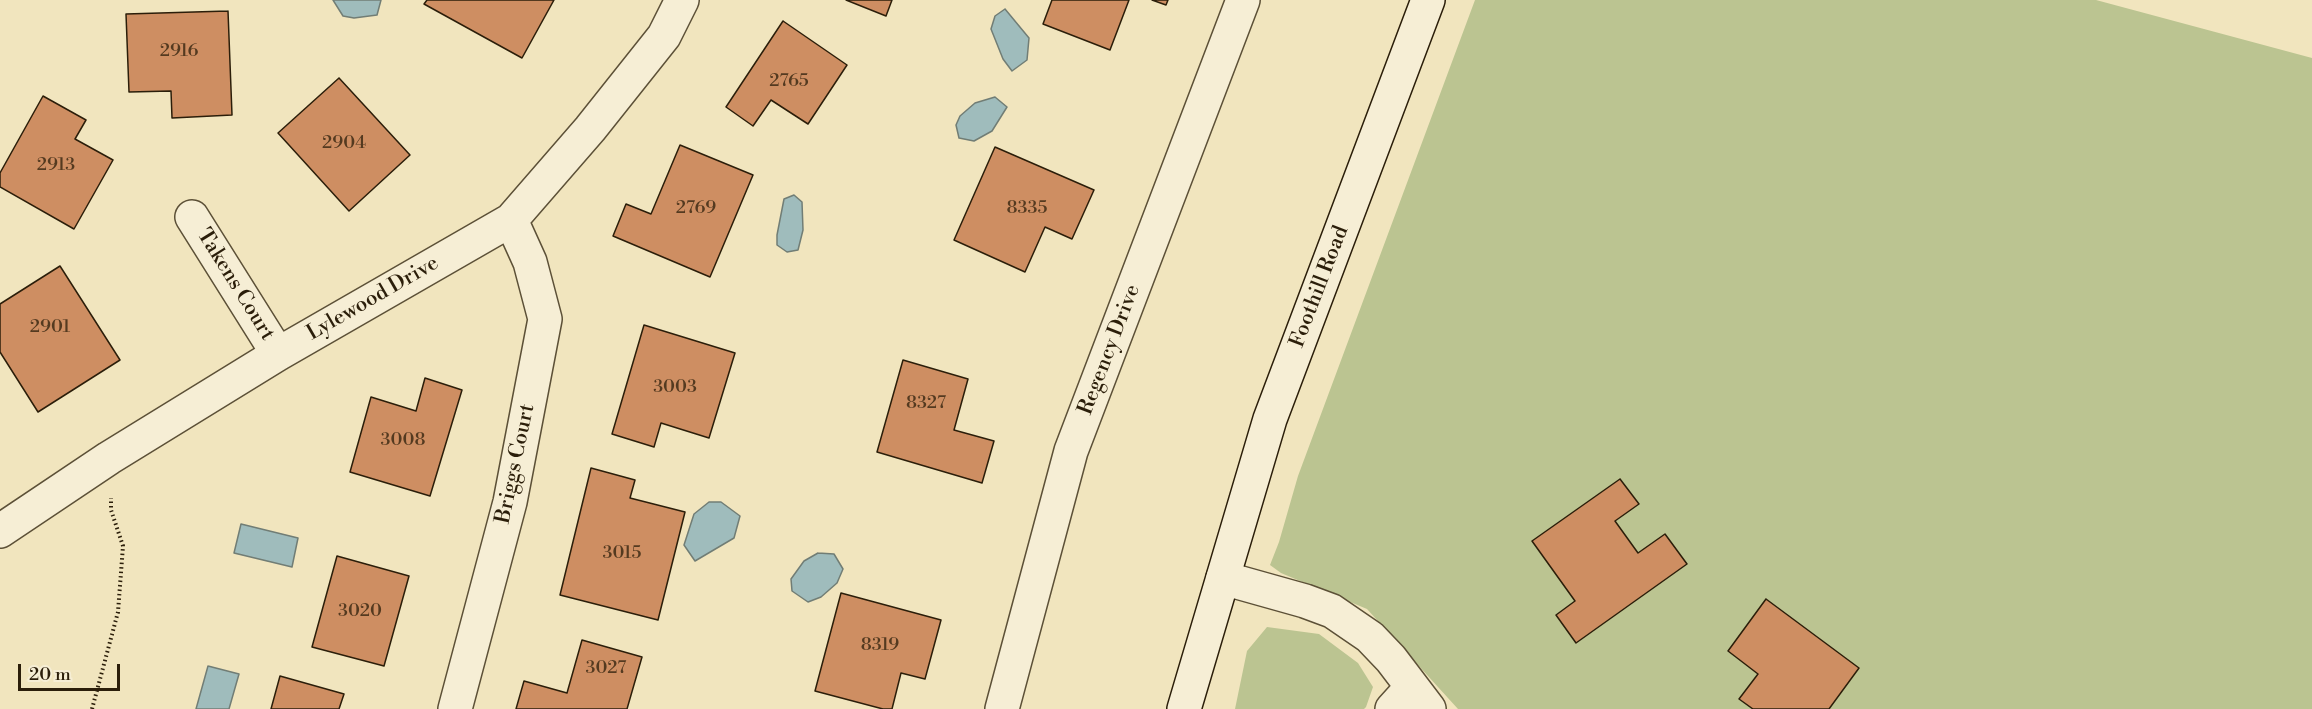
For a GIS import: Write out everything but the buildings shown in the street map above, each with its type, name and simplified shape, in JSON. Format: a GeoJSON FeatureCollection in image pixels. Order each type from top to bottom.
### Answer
{"type":"FeatureCollection","features":[{"type":"Feature","properties":{"kind":"street","name":"Lylewood Drive"},"geometry":{"type":"LineString","coordinates":[[0,531],[109,458],[278,354],[511,220],[590,129],[664,36],[682,0]]}},
{"type":"Feature","properties":{"kind":"street","name":"Regency Drive"},"geometry":{"type":"LineString","coordinates":[[1002,709],[1071,451],[1244,0]]}},
{"type":"Feature","properties":{"kind":"street","name":"Foothill Road"},"geometry":{"type":"LineString","coordinates":[[1184,709],[1269,420],[1428,0]]}},
{"type":"Feature","properties":{"kind":"street","name":"Takens Court"},"geometry":{"type":"LineString","coordinates":[[192,217],[278,354]]}},
{"type":"Feature","properties":{"kind":"street","name":"Briggs Court"},"geometry":{"type":"LineString","coordinates":[[455,709],[510,502],[545,319],[530,262],[511,220]]}},
{"type":"Feature","properties":{"kind":"street","name":"Foothill Road"},"geometry":{"type":"LineString","coordinates":[[1209,709],[1223,578]]}},
{"type":"Feature","properties":{"kind":"street"},"geometry":{"type":"LineString","coordinates":[[1223,578],[1332,611],[1370,637],[1391,659],[1411,702]]}},
{"type":"Feature","properties":{"kind":"path"},"geometry":{"type":"LineString","coordinates":[[92,709],[118,612],[123,546],[111,510],[109,458]]}},
{"type":"Feature","properties":{"kind":"green space"},"geometry":{"type":"Polygon","coordinates":[[[1475,0],[2096,0],[2312,58],[2312,709],[1458,709],[1367,609],[1281,573],[1270,565],[1298,476],[1475,0]]]}},
{"type":"Feature","properties":{"kind":"green space"},"geometry":{"type":"Polygon","coordinates":[[[1267,627],[1319,634],[1358,663],[1373,687],[1366,707],[1364,709],[1235,709],[1247,651],[1267,627]]]}},
{"type":"Feature","properties":{"kind":"water"},"geometry":{"type":"Polygon","coordinates":[[[333,0],[381,0],[377,15],[354,18],[343,16],[333,0]]]}},
{"type":"Feature","properties":{"kind":"water"},"geometry":{"type":"Polygon","coordinates":[[[1005,9],[1029,38],[1027,60],[1012,71],[1003,59],[991,29],[995,16],[1005,9]]]}},
{"type":"Feature","properties":{"kind":"water"},"geometry":{"type":"Polygon","coordinates":[[[995,97],[1007,107],[992,131],[974,141],[959,138],[956,125],[960,116],[975,103],[995,97]]]}},
{"type":"Feature","properties":{"kind":"water"},"geometry":{"type":"Polygon","coordinates":[[[794,195],[802,202],[803,230],[798,250],[787,252],[777,245],[777,235],[784,199],[794,195]]]}},
{"type":"Feature","properties":{"kind":"water"},"geometry":{"type":"Polygon","coordinates":[[[709,502],[721,502],[740,516],[734,538],[695,561],[684,545],[694,514],[709,502]]]}},
{"type":"Feature","properties":{"kind":"water"},"geometry":{"type":"Polygon","coordinates":[[[241,524],[298,538],[292,567],[234,553],[241,524]]]}},
{"type":"Feature","properties":{"kind":"water"},"geometry":{"type":"Polygon","coordinates":[[[818,553],[834,554],[843,569],[837,583],[821,597],[808,602],[792,591],[791,579],[804,561],[818,553]]]}},
{"type":"Feature","properties":{"kind":"water"},"geometry":{"type":"Polygon","coordinates":[[[208,666],[239,674],[229,709],[196,709],[208,666]]]}}]}
